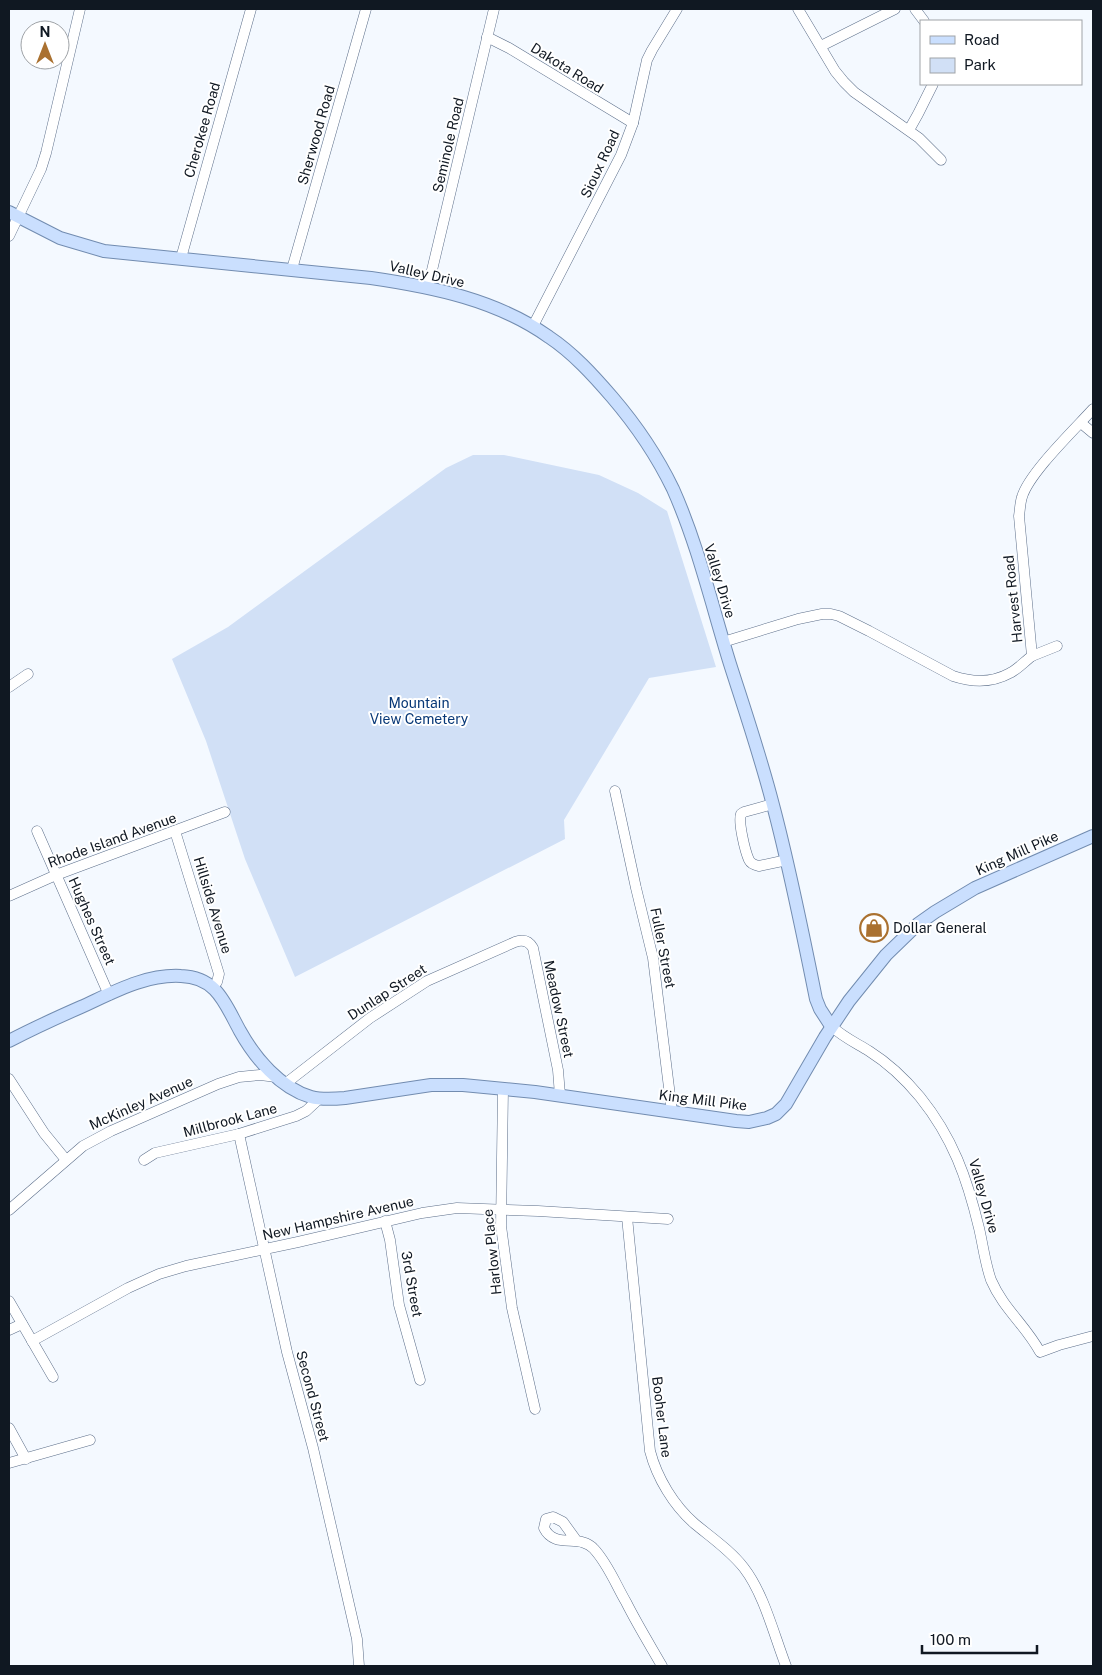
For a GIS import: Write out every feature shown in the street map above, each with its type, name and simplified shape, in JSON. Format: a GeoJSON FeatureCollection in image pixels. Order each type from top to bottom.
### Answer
{"type":"FeatureCollection","features":[{"type":"Feature","properties":{"kind":"main road","name":"Valley Drive"},"geometry":{"type":"LineString","coordinates":[[14,215],[60,238],[90,247],[121,253],[292,268],[428,287],[485,304],[533,326],[551,338],[586,368],[622,409],[655,457],[673,491],[686,522],[773,804],[816,999],[822,1014],[831,1026]]}},
{"type":"Feature","properties":{"kind":"main road","name":"King Mill Pike"},"geometry":{"type":"LineString","coordinates":[[281,1081],[307,1095],[320,1098],[345,1098],[431,1085],[463,1085],[560,1095],[736,1121],[749,1122],[767,1118],[776,1114],[786,1104],[831,1026],[865,979],[905,936],[935,912],[975,888],[1093,836]]}},
{"type":"Feature","properties":{"kind":"main road"},"geometry":{"type":"LineString","coordinates":[[9,1042],[137,983],[166,976],[191,977],[206,982],[223,998],[240,1031],[252,1048],[281,1081]]}},
{"type":"Feature","properties":{"kind":"street"},"geometry":{"type":"LineString","coordinates":[[9,236],[14,215],[41,169],[80,9]]}},
{"type":"Feature","properties":{"kind":"street","name":"Cherokee Road"},"geometry":{"type":"LineString","coordinates":[[181,258],[251,9]]}},
{"type":"Feature","properties":{"kind":"street","name":"Sherwood Road"},"geometry":{"type":"LineString","coordinates":[[292,268],[366,9]]}},
{"type":"Feature","properties":{"kind":"street","name":"Seminole Road"},"geometry":{"type":"LineString","coordinates":[[428,287],[494,9]]}},
{"type":"Feature","properties":{"kind":"street","name":"Sioux Road"},"geometry":{"type":"LineString","coordinates":[[533,326],[621,155],[632,123],[647,60],[677,9]]}},
{"type":"Feature","properties":{"kind":"street"},"geometry":{"type":"LineString","coordinates":[[798,9],[835,71],[854,92],[909,130],[941,160]]}},
{"type":"Feature","properties":{"kind":"street"},"geometry":{"type":"LineString","coordinates":[[821,46],[895,9]]}},
{"type":"Feature","properties":{"kind":"street"},"geometry":{"type":"LineString","coordinates":[[915,9],[923,20]]}},
{"type":"Feature","properties":{"kind":"street","name":"Dakota Road"},"geometry":{"type":"LineString","coordinates":[[487,37],[509,48],[632,123]]}},
{"type":"Feature","properties":{"kind":"street"},"geometry":{"type":"LineString","coordinates":[[909,130],[933,85]]}},
{"type":"Feature","properties":{"kind":"street","name":"Harvest Road"},"geometry":{"type":"LineString","coordinates":[[723,642],[798,620],[822,614],[831,614],[839,616],[944,672],[966,680],[985,681],[1010,673],[1032,656],[1019,524],[1022,497],[1026,486],[1036,471],[1093,409]]}},
{"type":"Feature","properties":{"kind":"street"},"geometry":{"type":"LineString","coordinates":[[1081,423],[1093,433]]}},
{"type":"Feature","properties":{"kind":"street"},"geometry":{"type":"LineString","coordinates":[[1032,656],[1057,646]]}},
{"type":"Feature","properties":{"kind":"street"},"geometry":{"type":"LineString","coordinates":[[9,687],[28,674]]}},
{"type":"Feature","properties":{"kind":"street","name":"Fuller Street"},"geometry":{"type":"LineString","coordinates":[[615,791],[653,958],[672,1112]]}},
{"type":"Feature","properties":{"kind":"street"},"geometry":{"type":"LineString","coordinates":[[773,804],[744,812],[741,814],[740,823],[749,860],[754,865],[759,866],[786,860]]}},
{"type":"Feature","properties":{"kind":"street","name":"Rhode Island Avenue"},"geometry":{"type":"LineString","coordinates":[[9,896],[56,875],[225,812]]}},
{"type":"Feature","properties":{"kind":"street","name":"Hughes Street"},"geometry":{"type":"LineString","coordinates":[[37,831],[109,995]]}},
{"type":"Feature","properties":{"kind":"street","name":"Hillside Avenue"},"geometry":{"type":"LineString","coordinates":[[175,831],[219,974],[217,982],[213,987]]}},
{"type":"Feature","properties":{"kind":"street","name":"Meadow Street"},"geometry":{"type":"LineString","coordinates":[[516,942],[523,940],[528,942],[533,948],[556,1061],[560,1095]]}},
{"type":"Feature","properties":{"kind":"street","name":"Dunlap Street"},"geometry":{"type":"LineString","coordinates":[[281,1081],[427,980],[516,942]]}},
{"type":"Feature","properties":{"kind":"street","name":"Valley Drive"},"geometry":{"type":"LineString","coordinates":[[831,1026],[840,1035],[882,1060],[894,1071],[919,1096],[945,1133],[964,1171],[972,1198],[986,1263],[993,1284],[1004,1304],[1029,1334],[1040,1352],[1093,1336]]}},
{"type":"Feature","properties":{"kind":"street","name":"McKinley Avenue"},"geometry":{"type":"LineString","coordinates":[[9,1210],[88,1142],[111,1131],[218,1084],[248,1075],[281,1081]]}},
{"type":"Feature","properties":{"kind":"street"},"geometry":{"type":"LineString","coordinates":[[9,1079],[44,1133],[66,1160]]}},
{"type":"Feature","properties":{"kind":"street","name":"Harlow Place"},"geometry":{"type":"LineString","coordinates":[[503,1088],[500,1210],[512,1308],[535,1409]]}},
{"type":"Feature","properties":{"kind":"street","name":"Millbrook Lane"},"geometry":{"type":"LineString","coordinates":[[144,1160],[155,1152],[239,1134],[296,1116],[306,1111],[320,1098]]}},
{"type":"Feature","properties":{"kind":"street","name":"Second Street"},"geometry":{"type":"LineString","coordinates":[[239,1134],[287,1352],[313,1448],[357,1639],[359,1666]]}},
{"type":"Feature","properties":{"kind":"street","name":"New Hampshire Avenue"},"geometry":{"type":"LineString","coordinates":[[32,1341],[135,1284],[159,1274],[186,1266],[442,1209],[500,1210],[668,1220]]}},
{"type":"Feature","properties":{"kind":"street","name":"Booher Lane"},"geometry":{"type":"LineString","coordinates":[[627,1217],[650,1451],[653,1464],[666,1488],[693,1523],[736,1559],[751,1578],[758,1591],[786,1666]]}},
{"type":"Feature","properties":{"kind":"street","name":"3rd Street"},"geometry":{"type":"LineString","coordinates":[[385,1221],[390,1240],[399,1305],[420,1380]]}},
{"type":"Feature","properties":{"kind":"street"},"geometry":{"type":"LineString","coordinates":[[9,1301],[53,1377]]}},
{"type":"Feature","properties":{"kind":"street"},"geometry":{"type":"LineString","coordinates":[[9,1330],[22,1324]]}},
{"type":"Feature","properties":{"kind":"street"},"geometry":{"type":"LineString","coordinates":[[9,1428],[26,1459]]}},
{"type":"Feature","properties":{"kind":"street"},"geometry":{"type":"LineString","coordinates":[[9,1463],[90,1440]]}},
{"type":"Feature","properties":{"kind":"street"},"geometry":{"type":"LineString","coordinates":[[576,1540],[586,1543],[595,1550],[610,1572],[662,1666]]}},
{"type":"Feature","properties":{"kind":"green space","name":"Mountain View Cemetery"},"geometry":{"type":"Polygon","coordinates":[[[473,455],[504,455],[599,475],[638,493],[667,511],[716,667],[649,678],[564,820],[565,839],[295,977],[245,859],[206,741],[172,659],[228,627],[446,468],[473,455]]]}},
{"type":"Feature","properties":{"kind":"place","name":"Dollar General"},"geometry":{"type":"Point","coordinates":[874,928]}}]}
